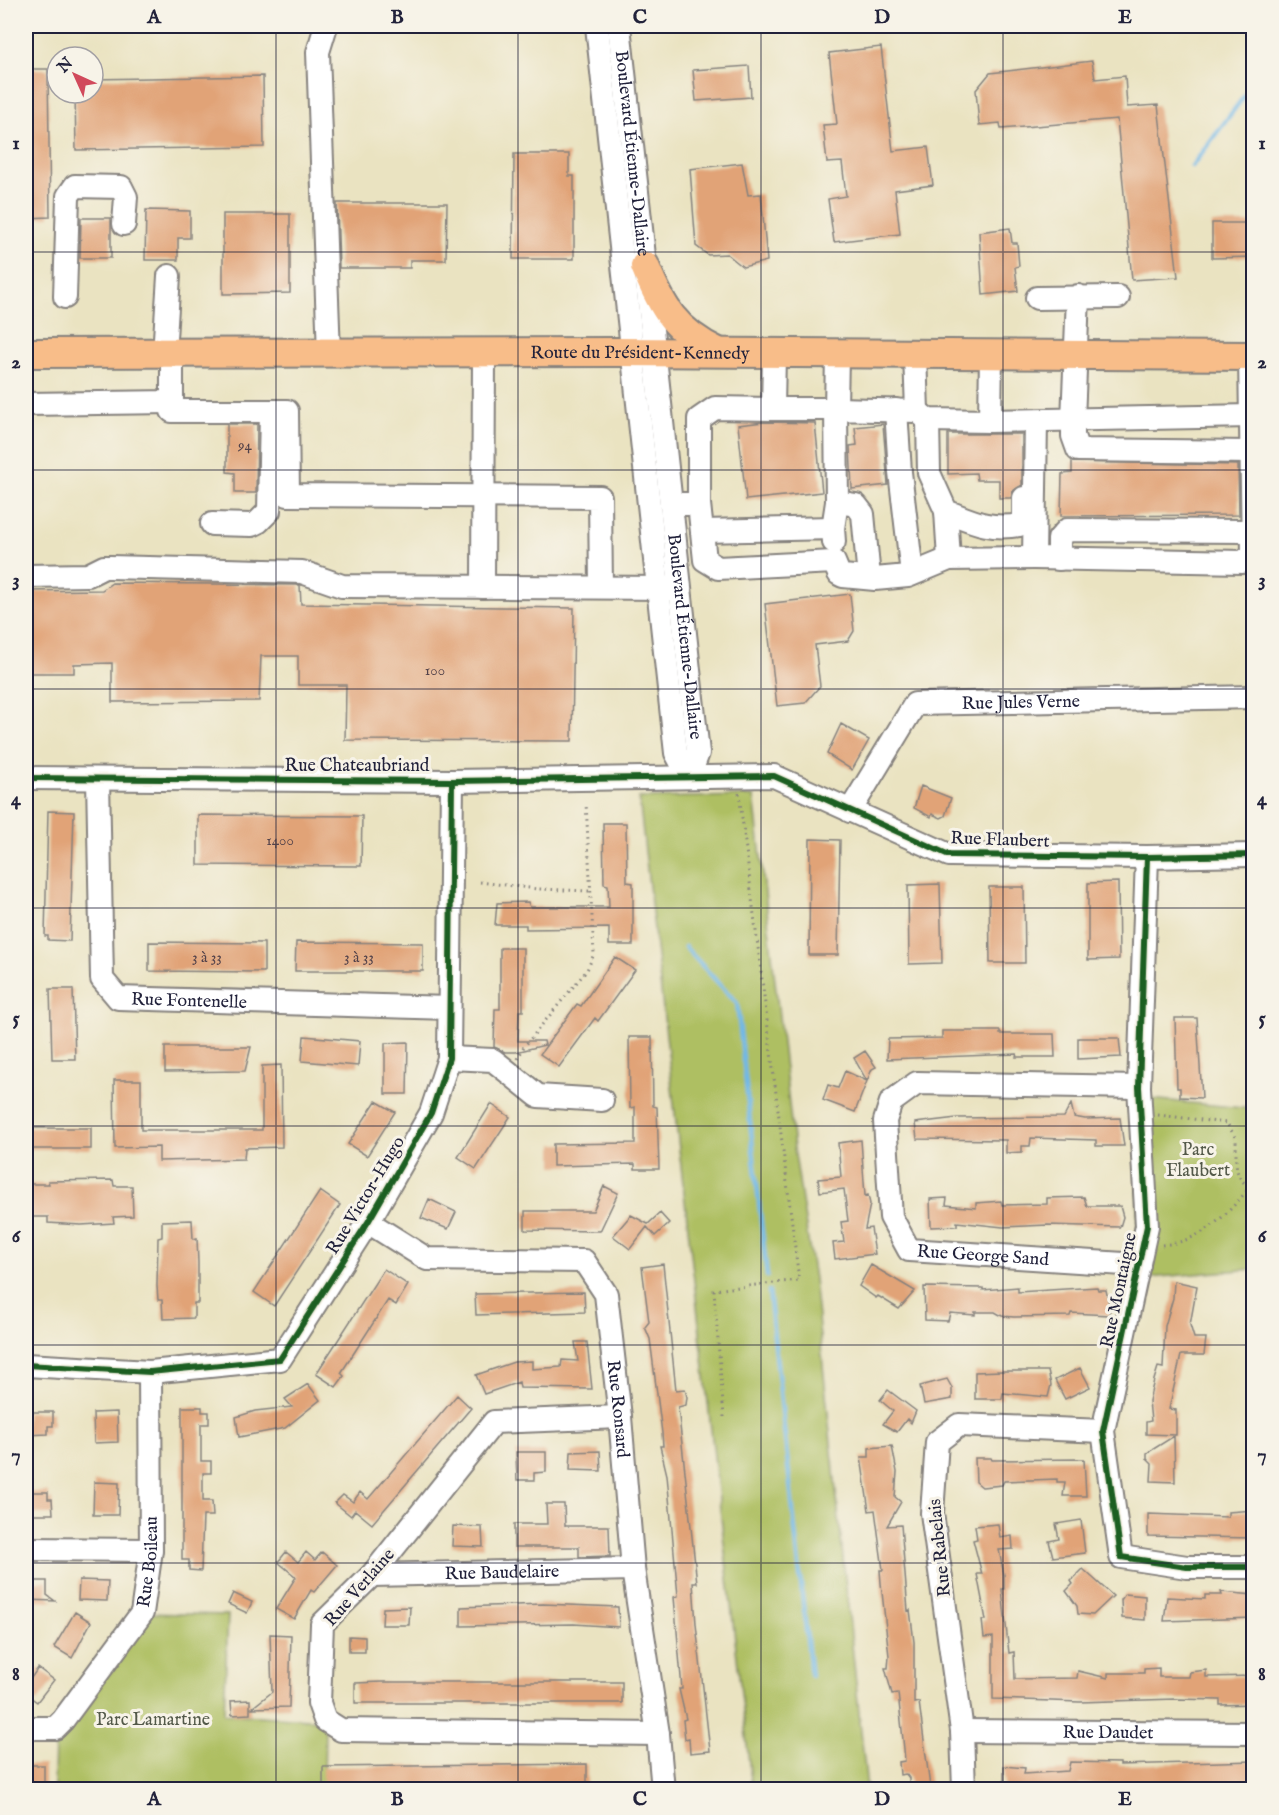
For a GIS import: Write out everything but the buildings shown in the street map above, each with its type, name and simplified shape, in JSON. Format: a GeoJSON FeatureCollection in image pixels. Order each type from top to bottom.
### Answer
{"type":"FeatureCollection","features":[{"type":"Feature","properties":{"kind":"main road"},"geometry":{"type":"LineString","coordinates":[[645,266],[659,301],[676,323],[700,343],[720,352]]}},
{"type":"Feature","properties":{"kind":"main road","name":"Route du Président-Kennedy"},"geometry":{"type":"LineString","coordinates":[[26,353],[720,352],[1252,356]]}},
{"type":"Feature","properties":{"kind":"street"},"geometry":{"type":"LineString","coordinates":[[326,26],[318,52],[329,354]]}},
{"type":"Feature","properties":{"kind":"street","name":"Boulevard Étienne-Dallaire"},"geometry":{"type":"LineString","coordinates":[[597,26],[644,352],[671,504],[669,587]]}},
{"type":"Feature","properties":{"kind":"street","name":"Boulevard Étienne-Dallaire"},"geometry":{"type":"LineString","coordinates":[[619,26],[645,266],[644,352],[669,587],[698,753],[689,777]]}},
{"type":"Feature","properties":{"kind":"street"},"geometry":{"type":"LineString","coordinates":[[65,297],[68,196],[71,190],[75,186],[121,187],[125,190],[126,197],[124,224]]}},
{"type":"Feature","properties":{"kind":"street"},"geometry":{"type":"LineString","coordinates":[[169,276],[168,354],[172,411],[287,411],[288,495],[600,496],[601,587]]}},
{"type":"Feature","properties":{"kind":"street"},"geometry":{"type":"LineString","coordinates":[[1078,296],[1073,420],[1075,447],[1081,452],[1251,452]]}},
{"type":"Feature","properties":{"kind":"street"},"geometry":{"type":"LineString","coordinates":[[1037,298],[1118,297]]}},
{"type":"Feature","properties":{"kind":"street"},"geometry":{"type":"LineString","coordinates":[[483,586],[484,353]]}},
{"type":"Feature","properties":{"kind":"street"},"geometry":{"type":"LineString","coordinates":[[773,409],[774,353]]}},
{"type":"Feature","properties":{"kind":"street"},"geometry":{"type":"LineString","coordinates":[[837,353],[837,502],[833,528],[834,562],[839,574],[843,576],[869,578],[912,574],[949,559],[1034,558],[1243,562],[1253,554],[1252,356]]}},
{"type":"Feature","properties":{"kind":"street"},"geometry":{"type":"LineString","coordinates":[[912,574],[900,472],[914,414],[915,354]]}},
{"type":"Feature","properties":{"kind":"street"},"geometry":{"type":"LineString","coordinates":[[990,421],[991,354]]}},
{"type":"Feature","properties":{"kind":"street"},"geometry":{"type":"LineString","coordinates":[[26,404],[172,402]]}},
{"type":"Feature","properties":{"kind":"street"},"geometry":{"type":"LineString","coordinates":[[834,562],[717,567],[705,560],[699,504],[699,419],[715,408],[836,409],[990,421],[1251,416]]}},
{"type":"Feature","properties":{"kind":"street"},"geometry":{"type":"LineString","coordinates":[[212,524],[252,525],[269,511],[271,411]]}},
{"type":"Feature","properties":{"kind":"street"},"geometry":{"type":"LineString","coordinates":[[914,414],[929,473],[946,511],[949,559]]}},
{"type":"Feature","properties":{"kind":"street"},"geometry":{"type":"LineString","coordinates":[[946,511],[987,528],[1020,525],[1024,520],[1031,421]]}},
{"type":"Feature","properties":{"kind":"street"},"geometry":{"type":"LineString","coordinates":[[1031,421],[1034,558]]}},
{"type":"Feature","properties":{"kind":"street"},"geometry":{"type":"LineString","coordinates":[[837,502],[856,505],[863,514],[869,578]]}},
{"type":"Feature","properties":{"kind":"street"},"geometry":{"type":"LineString","coordinates":[[671,504],[699,504]]}},
{"type":"Feature","properties":{"kind":"street"},"geometry":{"type":"LineString","coordinates":[[702,531],[833,528]]}},
{"type":"Feature","properties":{"kind":"street"},"geometry":{"type":"LineString","coordinates":[[1059,559],[1059,539],[1067,530],[1252,531]]}},
{"type":"Feature","properties":{"kind":"street"},"geometry":{"type":"LineString","coordinates":[[26,576],[88,575],[104,567],[302,572],[342,586],[669,587]]}},
{"type":"Feature","properties":{"kind":"street","name":"Rue Jules Verne"},"geometry":{"type":"LineString","coordinates":[[850,811],[915,704],[1254,697]]}},
{"type":"Feature","properties":{"kind":"street","name":"Rue Flaubert"},"geometry":{"type":"LineString","coordinates":[[689,777],[774,776],[949,855],[1147,858],[1254,855]]}},
{"type":"Feature","properties":{"kind":"street","name":"Rue Chateaubriand"},"geometry":{"type":"LineString","coordinates":[[26,778],[452,781],[689,777]]}},
{"type":"Feature","properties":{"kind":"street","name":"Rue Fontenelle"},"geometry":{"type":"LineString","coordinates":[[98,779],[102,979],[118,998],[449,1008]]}},
{"type":"Feature","properties":{"kind":"street","name":"Rue Victor-Hugo"},"geometry":{"type":"LineString","coordinates":[[26,1365],[150,1372],[280,1359],[368,1222],[431,1113],[449,1058],[452,781]]}},
{"type":"Feature","properties":{"kind":"street","name":"Rue Montaigne"},"geometry":{"type":"LineString","coordinates":[[1147,858],[1138,1087],[1147,1226],[1103,1431],[1121,1557],[1187,1567],[1254,1567]]}},
{"type":"Feature","properties":{"kind":"street"},"geometry":{"type":"LineString","coordinates":[[449,1058],[494,1060],[538,1096],[602,1100]]}},
{"type":"Feature","properties":{"kind":"street","name":"Rue George Sand"},"geometry":{"type":"LineString","coordinates":[[1138,1087],[917,1083],[891,1102],[885,1121],[891,1217],[909,1250],[1141,1256]]}},
{"type":"Feature","properties":{"kind":"street","name":"Rue Ronsard"},"geometry":{"type":"LineString","coordinates":[[368,1222],[427,1259],[584,1261],[606,1294],[620,1417],[633,1569],[658,1734],[663,1790]]}},
{"type":"Feature","properties":{"kind":"street","name":"Rue Boileau"},"geometry":{"type":"LineString","coordinates":[[26,1728],[55,1728],[135,1626],[142,1613],[152,1550],[150,1372]]}},
{"type":"Feature","properties":{"kind":"street","name":"Rue Verlaine"},"geometry":{"type":"LineString","coordinates":[[620,1417],[494,1422],[372,1575],[322,1624],[319,1703],[325,1720],[342,1730],[658,1734]]}},
{"type":"Feature","properties":{"kind":"street","name":"Rue Rabelais"},"geometry":{"type":"LineString","coordinates":[[964,1790],[962,1731],[932,1513],[937,1442],[959,1425],[1103,1431]]}},
{"type":"Feature","properties":{"kind":"street"},"geometry":{"type":"LineString","coordinates":[[26,1549],[152,1550]]}},
{"type":"Feature","properties":{"kind":"street","name":"Rue Baudelaire"},"geometry":{"type":"LineString","coordinates":[[372,1575],[633,1569]]}},
{"type":"Feature","properties":{"kind":"street","name":"Rue Daudet"},"geometry":{"type":"LineString","coordinates":[[962,1731],[1254,1733]]}},
{"type":"Feature","properties":{"kind":"path"},"geometry":{"type":"LineString","coordinates":[[724,1417],[714,1290],[799,1280],[737,777]]}},
{"type":"Feature","properties":{"kind":"path"},"geometry":{"type":"LineString","coordinates":[[511,1074],[523,1048],[587,970],[594,954],[586,803]]}},
{"type":"Feature","properties":{"kind":"path"},"geometry":{"type":"LineString","coordinates":[[480,882],[538,889],[589,891]]}},
{"type":"Feature","properties":{"kind":"path"},"geometry":{"type":"LineString","coordinates":[[1140,1113],[1227,1124],[1236,1139],[1233,1160],[1240,1177],[1251,1188],[1209,1230],[1141,1256]]}},
{"type":"Feature","properties":{"kind":"green space"},"geometry":{"type":"Polygon","coordinates":[[[754,796],[794,1148],[814,1279],[867,1789],[752,1789],[639,798],[754,796]]]}},
{"type":"Feature","properties":{"kind":"green space","name":"Parc Flaubert"},"geometry":{"type":"Polygon","coordinates":[[[1139,1098],[1253,1109],[1253,1269],[1136,1279],[1139,1098]]]}},
{"type":"Feature","properties":{"kind":"green space","name":"Parc Lamartine"},"geometry":{"type":"Polygon","coordinates":[[[142,1613],[228,1615],[224,1714],[325,1720],[324,1789],[54,1790],[55,1728],[142,1613]]]}},
{"type":"Feature","properties":{"kind":"waterway"},"geometry":{"type":"LineString","coordinates":[[1192,166],[1254,83]]}},
{"type":"Feature","properties":{"kind":"waterway"},"geometry":{"type":"LineString","coordinates":[[685,947],[737,1003],[767,1276]]}},
{"type":"Feature","properties":{"kind":"waterway"},"geometry":{"type":"LineString","coordinates":[[769,1291],[811,1676]]}},
{"type":"Feature","properties":{"kind":"cycle path"},"geometry":{"type":"LineString","coordinates":[[26,778],[452,781],[774,776],[949,855],[1147,857],[1254,855]]}},
{"type":"Feature","properties":{"kind":"cycle path"},"geometry":{"type":"LineString","coordinates":[[26,1365],[150,1372],[280,1359],[368,1222],[431,1113],[449,1058],[452,781]]}},
{"type":"Feature","properties":{"kind":"cycle path"},"geometry":{"type":"LineString","coordinates":[[1147,857],[1139,1087],[1147,1226],[1103,1431],[1121,1557],[1187,1567],[1254,1567]]}}]}
